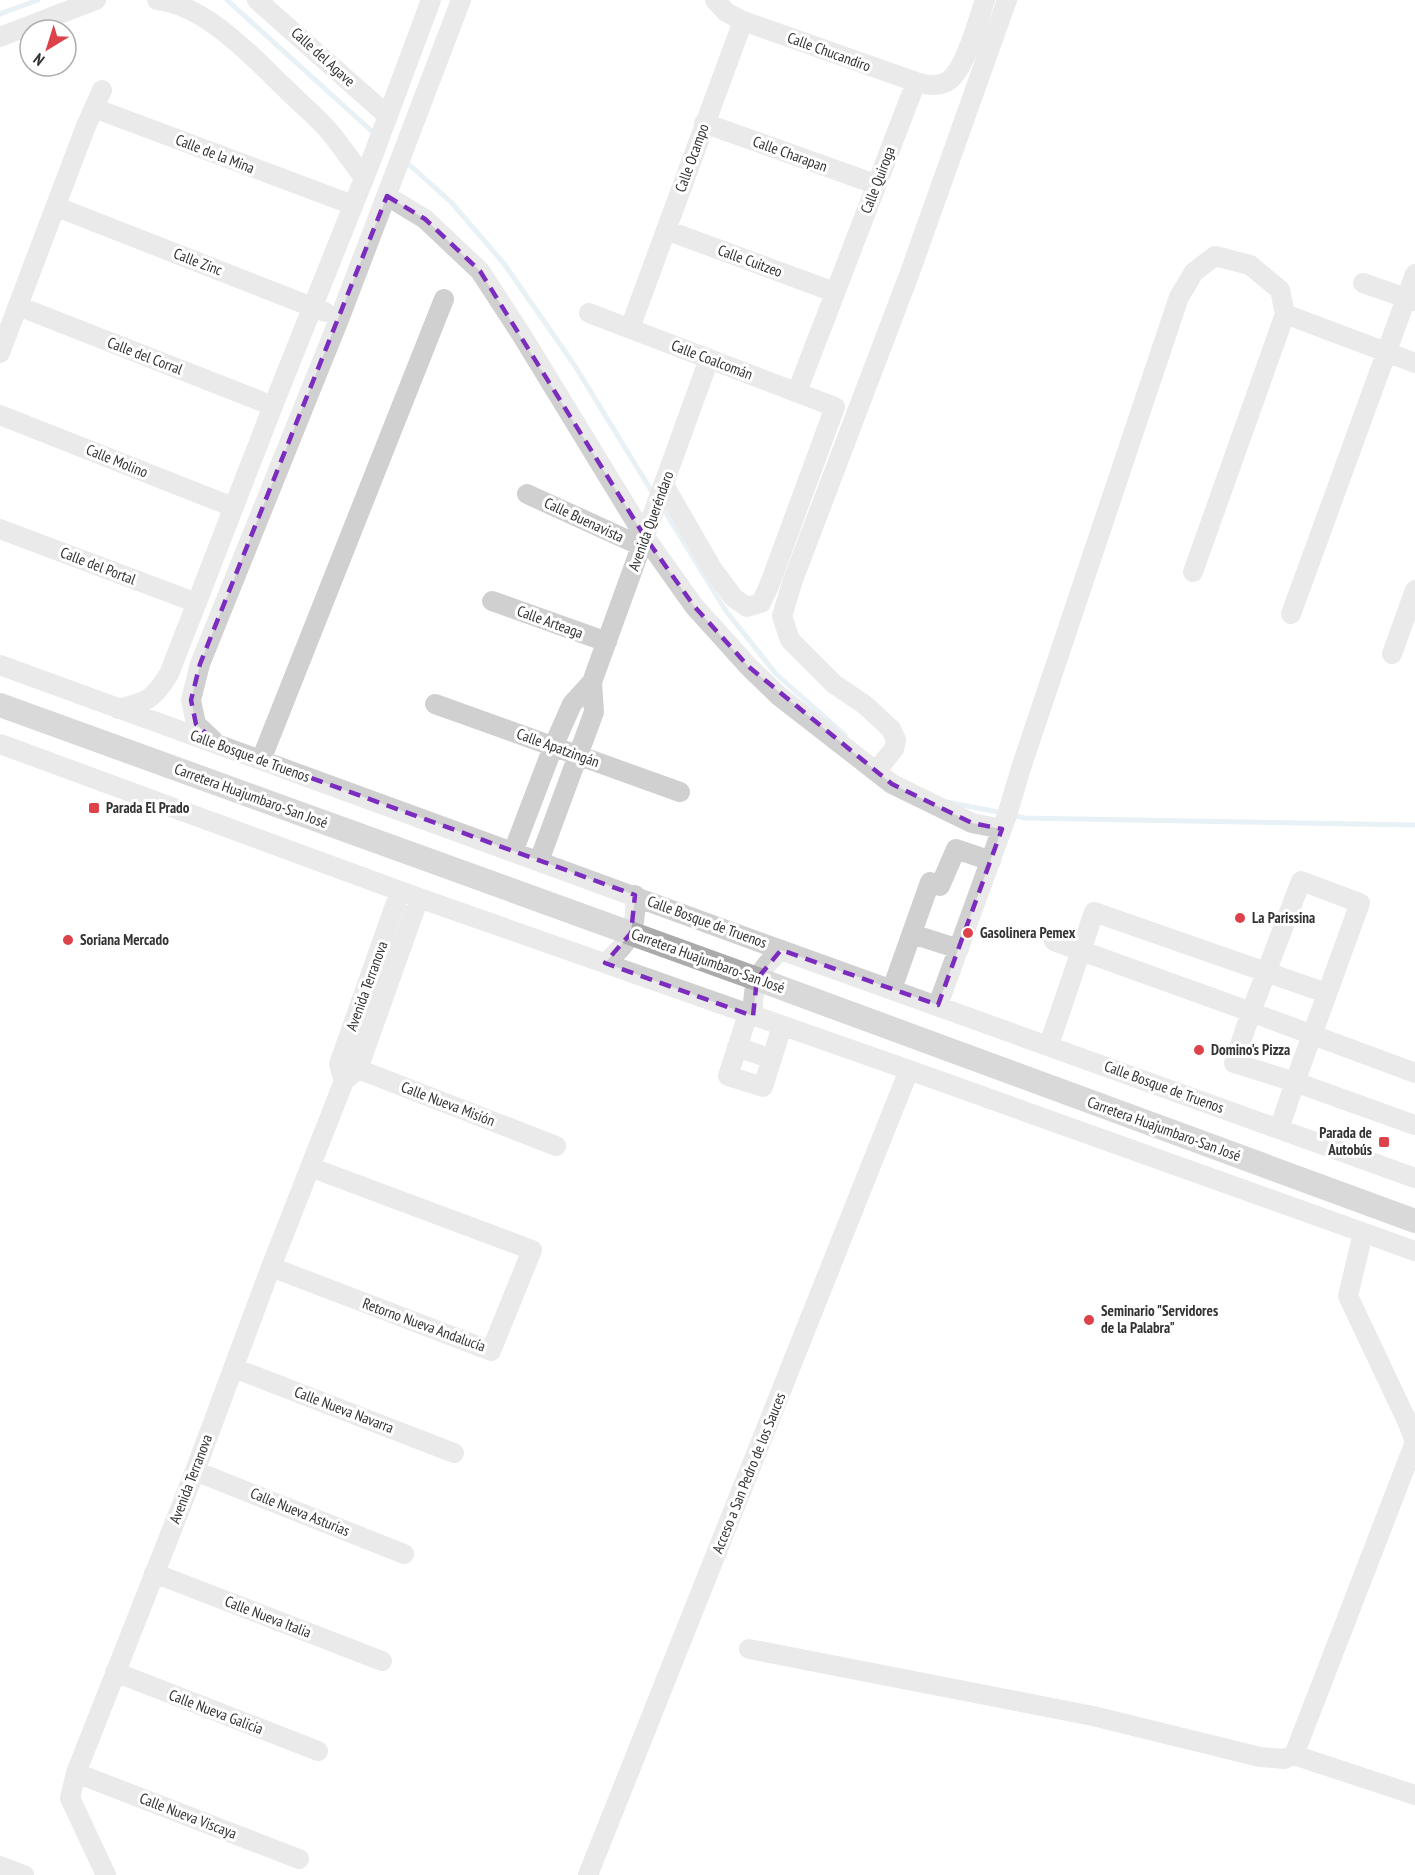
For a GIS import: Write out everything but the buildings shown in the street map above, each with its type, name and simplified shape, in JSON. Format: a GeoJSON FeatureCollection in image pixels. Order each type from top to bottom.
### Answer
{"type":"FeatureCollection","features":[{"type":"Feature","properties":{"kind":"main road","name":"Carretera Huajumbaro-San José"},"geometry":{"type":"LineString","coordinates":[[0,705],[631,933],[1415,1221]]}},
{"type":"Feature","properties":{"kind":"street"},"geometry":{"type":"LineString","coordinates":[[0,37],[96,0]]}},
{"type":"Feature","properties":{"kind":"street"},"geometry":{"type":"LineString","coordinates":[[157,0],[195,12],[227,34],[255,58],[367,169]]}},
{"type":"Feature","properties":{"kind":"street","name":"Calle del Agave"},"geometry":{"type":"LineString","coordinates":[[257,0],[385,123]]}},
{"type":"Feature","properties":{"kind":"street"},"geometry":{"type":"LineString","coordinates":[[118,709],[145,702],[160,688],[176,655],[353,206],[431,0]]}},
{"type":"Feature","properties":{"kind":"street"},"geometry":{"type":"LineString","coordinates":[[217,744],[196,724],[191,700],[200,664],[340,317],[461,0]]}},
{"type":"Feature","properties":{"kind":"street"},"geometry":{"type":"LineString","coordinates":[[715,0],[726,12],[743,21]]}},
{"type":"Feature","properties":{"kind":"street"},"geometry":{"type":"LineString","coordinates":[[916,82],[929,86],[948,81],[961,67],[985,0]]}},
{"type":"Feature","properties":{"kind":"street"},"geometry":{"type":"LineString","coordinates":[[877,769],[894,749],[896,740],[891,729],[865,705],[834,684],[790,640],[782,616],[793,580],[909,275],[1007,0]]}},
{"type":"Feature","properties":{"kind":"street","name":"Calle Chucandiro"},"geometry":{"type":"LineString","coordinates":[[743,21],[916,82]]}},
{"type":"Feature","properties":{"kind":"street","name":"Calle Ocampo"},"geometry":{"type":"LineString","coordinates":[[630,328],[743,21]]}},
{"type":"Feature","properties":{"kind":"street","name":"Calle Quiroga"},"geometry":{"type":"LineString","coordinates":[[797,392],[916,82]]}},
{"type":"Feature","properties":{"kind":"street","name":"Calle de la Mina"},"geometry":{"type":"LineString","coordinates":[[57,207],[98,99],[353,206]]}},
{"type":"Feature","properties":{"kind":"street","name":"Calle Charapan"},"geometry":{"type":"LineString","coordinates":[[704,123],[875,184]]}},
{"type":"Feature","properties":{"kind":"street"},"geometry":{"type":"LineString","coordinates":[[390,188],[480,271],[645,536],[694,606],[749,667],[779,696],[877,769],[892,784],[972,823],[1005,822]]}},
{"type":"Feature","properties":{"kind":"street"},"geometry":{"type":"LineString","coordinates":[[0,353],[57,207]]}},
{"type":"Feature","properties":{"kind":"street","name":"Calle Zinc"},"geometry":{"type":"LineString","coordinates":[[57,207],[340,317]]}},
{"type":"Feature","properties":{"kind":"street","name":"Calle Cuitzeo"},"geometry":{"type":"LineString","coordinates":[[666,230],[834,292]]}},
{"type":"Feature","properties":{"kind":"street"},"geometry":{"type":"LineString","coordinates":[[938,1005],[1005,822],[1021,768],[1179,297],[1194,272],[1215,256],[1250,265],[1280,290],[1285,314],[1193,572]]}},
{"type":"Feature","properties":{"kind":"street"},"geometry":{"type":"LineString","coordinates":[[1291,614],[1387,352],[1411,299],[1415,274]]}},
{"type":"Feature","properties":{"kind":"street"},"geometry":{"type":"LineString","coordinates":[[1363,283],[1411,299]]}},
{"type":"Feature","properties":{"kind":"street"},"geometry":{"type":"LineString","coordinates":[[261,760],[444,299]]}},
{"type":"Feature","properties":{"kind":"street","name":"Calle del Corral"},"geometry":{"type":"LineString","coordinates":[[18,306],[273,406]]}},
{"type":"Feature","properties":{"kind":"street","name":"Calle Coalcomán"},"geometry":{"type":"LineString","coordinates":[[589,313],[835,407],[761,603],[747,607],[734,598],[661,491]]}},
{"type":"Feature","properties":{"kind":"street"},"geometry":{"type":"LineString","coordinates":[[1285,314],[1415,363]]}},
{"type":"Feature","properties":{"kind":"street","name":"Avenida Queréndaro"},"geometry":{"type":"LineString","coordinates":[[513,852],[572,704],[592,682],[709,359]]}},
{"type":"Feature","properties":{"kind":"street","name":"Calle Molino"},"geometry":{"type":"LineString","coordinates":[[0,415],[233,507]]}},
{"type":"Feature","properties":{"kind":"street","name":"Calle Buenavista"},"geometry":{"type":"LineString","coordinates":[[527,494],[645,536]]}},
{"type":"Feature","properties":{"kind":"street","name":"Calle del Portal"},"geometry":{"type":"LineString","coordinates":[[0,529],[197,603]]}},
{"type":"Feature","properties":{"kind":"street"},"geometry":{"type":"LineString","coordinates":[[1392,654],[1415,590]]}},
{"type":"Feature","properties":{"kind":"street","name":"Calle Arteaga"},"geometry":{"type":"LineString","coordinates":[[492,601],[607,642]]}},
{"type":"Feature","properties":{"kind":"street"},"geometry":{"type":"LineString","coordinates":[[176,655],[200,664]]}},
{"type":"Feature","properties":{"kind":"street","name":"Calle Bosque de Truenos"},"geometry":{"type":"LineString","coordinates":[[0,665],[1415,1178]]}},
{"type":"Feature","properties":{"kind":"street","name":"Avenida Queréndaro"},"geometry":{"type":"LineString","coordinates":[[539,861],[594,712],[592,682]]}},
{"type":"Feature","properties":{"kind":"street","name":"Calle Apatzingán"},"geometry":{"type":"LineString","coordinates":[[435,704],[680,792]]}},
{"type":"Feature","properties":{"kind":"street"},"geometry":{"type":"LineString","coordinates":[[1,746],[419,898],[1415,1251]]}},
{"type":"Feature","properties":{"kind":"street"},"geometry":{"type":"LineString","coordinates":[[892,989],[930,882],[940,886],[956,849],[991,861]]}},
{"type":"Feature","properties":{"kind":"street"},"geometry":{"type":"LineString","coordinates":[[1279,1129],[1296,1082],[1312,1036],[1326,993],[1360,903],[1301,881],[1266,970],[1234,1063],[1296,1082],[1415,1125]]}},
{"type":"Feature","properties":{"kind":"street","name":"Avenida Terranova"},"geometry":{"type":"LineString","coordinates":[[347,1071],[400,891]]}},
{"type":"Feature","properties":{"kind":"street"},"geometry":{"type":"LineString","coordinates":[[605,963],[621,950],[631,933],[636,915],[635,895]]}},
{"type":"Feature","properties":{"kind":"street","name":"Avenida Terranova"},"geometry":{"type":"LineString","coordinates":[[106,1875],[70,1798],[76,1773],[195,1471],[347,1071],[419,898]]}},
{"type":"Feature","properties":{"kind":"street"},"geometry":{"type":"LineString","coordinates":[[1049,1045],[1094,912],[1266,970],[1326,993]]}},
{"type":"Feature","properties":{"kind":"street"},"geometry":{"type":"LineString","coordinates":[[912,934],[959,949]]}},
{"type":"Feature","properties":{"kind":"street"},"geometry":{"type":"LineString","coordinates":[[1054,941],[1415,1073]]}},
{"type":"Feature","properties":{"kind":"street"},"geometry":{"type":"LineString","coordinates":[[781,950],[767,962],[757,979],[750,1015],[728,1076],[763,1087],[782,1026]]}},
{"type":"Feature","properties":{"kind":"street"},"geometry":{"type":"LineString","coordinates":[[737,1047],[772,1059]]}},
{"type":"Feature","properties":{"kind":"street","name":"Acceso a San Pedro de los Sauces"},"geometry":{"type":"LineString","coordinates":[[588,1875],[909,1070]]}},
{"type":"Feature","properties":{"kind":"street","name":"Calle Nueva Misión"},"geometry":{"type":"LineString","coordinates":[[347,1071],[556,1146]]}},
{"type":"Feature","properties":{"kind":"street","name":"Retorno Nueva Andalucía"},"geometry":{"type":"LineString","coordinates":[[271,1267],[491,1351],[532,1250],[310,1167]]}},
{"type":"Feature","properties":{"kind":"street"},"geometry":{"type":"LineString","coordinates":[[1294,1755],[1415,1443],[1408,1423],[1348,1296],[1363,1233]]}},
{"type":"Feature","properties":{"kind":"street","name":"Calle Nueva Navarra"},"geometry":{"type":"LineString","coordinates":[[234,1368],[454,1453]]}},
{"type":"Feature","properties":{"kind":"street","name":"Calle Nueva Asturias"},"geometry":{"type":"LineString","coordinates":[[195,1471],[404,1554]]}},
{"type":"Feature","properties":{"kind":"street","name":"Calle Nueva Italia"},"geometry":{"type":"LineString","coordinates":[[154,1573],[382,1661]]}},
{"type":"Feature","properties":{"kind":"street"},"geometry":{"type":"LineString","coordinates":[[749,1649],[1093,1716],[1260,1756],[1284,1759],[1294,1755],[1415,1796]]}},
{"type":"Feature","properties":{"kind":"street","name":"Calle Nueva Galicia"},"geometry":{"type":"LineString","coordinates":[[115,1672],[318,1751]]}},
{"type":"Feature","properties":{"kind":"street","name":"Calle Nueva Viscaya"},"geometry":{"type":"LineString","coordinates":[[76,1773],[299,1859]]}},
{"type":"Feature","properties":{"kind":"street"},"geometry":{"type":"LineString","coordinates":[[0,1866],[24,1875]]}},
{"type":"Feature","properties":{"kind":"highlighted area"},"geometry":{"type":"Polygon","coordinates":[[[387,196],[425,219],[480,271],[645,537],[694,606],[749,667],[892,784],[972,823],[1002,829],[938,1005],[781,950],[757,979],[753,1016],[605,963],[631,933],[635,895],[217,744],[196,724],[191,700],[200,664],[387,196]]]}},
{"type":"Feature","properties":{"kind":"waterway"},"geometry":{"type":"LineString","coordinates":[[0,14],[38,0]]}},
{"type":"Feature","properties":{"kind":"waterway"},"geometry":{"type":"LineString","coordinates":[[227,0],[377,136]]}},
{"type":"Feature","properties":{"kind":"waterway"},"geometry":{"type":"LineString","coordinates":[[404,160],[451,202],[505,265],[575,366],[654,495]]}},
{"type":"Feature","properties":{"kind":"waterway"},"geometry":{"type":"LineString","coordinates":[[661,505],[726,611],[776,674],[845,735]]}},
{"type":"Feature","properties":{"kind":"waterway"},"geometry":{"type":"LineString","coordinates":[[947,802],[1003,813]]}},
{"type":"Feature","properties":{"kind":"waterway"},"geometry":{"type":"LineString","coordinates":[[1012,815],[1024,818],[1415,825]]}},
{"type":"Feature","properties":{"kind":"place","name":"Parada El Prado"},"geometry":{"type":"Point","coordinates":[94,808]}},
{"type":"Feature","properties":{"kind":"place","name":"La Parissina"},"geometry":{"type":"Point","coordinates":[1240,918]}},
{"type":"Feature","properties":{"kind":"place","name":"Gasolinera Pemex"},"geometry":{"type":"Point","coordinates":[968,933]}},
{"type":"Feature","properties":{"kind":"place","name":"Soriana Mercado"},"geometry":{"type":"Point","coordinates":[68,940]}},
{"type":"Feature","properties":{"kind":"place","name":"Domino's Pizza"},"geometry":{"type":"Point","coordinates":[1199,1050]}},
{"type":"Feature","properties":{"kind":"place","name":"Parada de Autobús"},"geometry":{"type":"Point","coordinates":[1384,1142]}},
{"type":"Feature","properties":{"kind":"place","name":"Seminario \"Servidores de la Palabra\""},"geometry":{"type":"Point","coordinates":[1089,1320]}}]}
